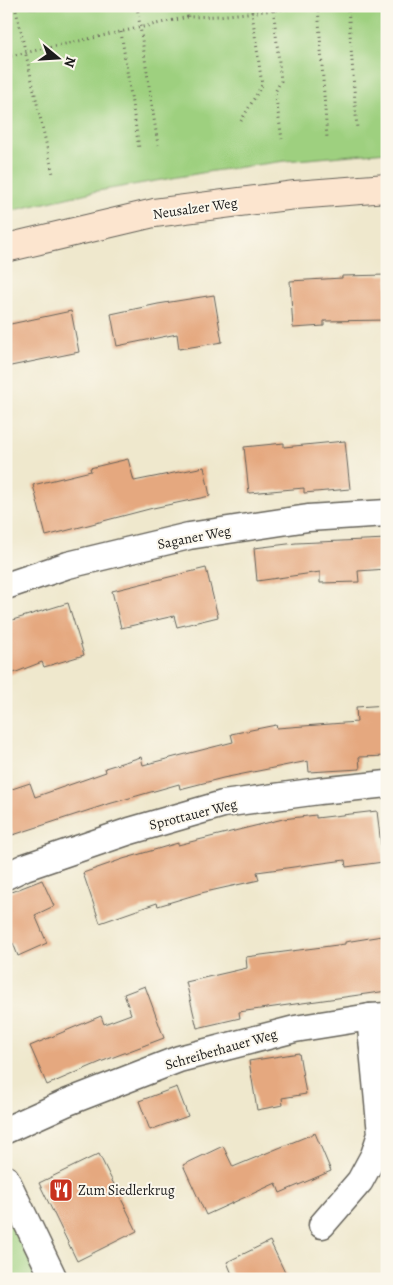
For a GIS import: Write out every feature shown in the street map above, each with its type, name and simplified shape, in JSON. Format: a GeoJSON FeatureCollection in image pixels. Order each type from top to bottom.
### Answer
{"type":"FeatureCollection","features":[{"type":"Feature","properties":{"kind":"street","name":"Neusalzer Weg"},"geometry":{"type":"LineString","coordinates":[[6,248],[154,213],[295,195],[387,188]]}},
{"type":"Feature","properties":{"kind":"street","name":"Saganer Weg"},"geometry":{"type":"LineString","coordinates":[[6,586],[68,565],[189,536],[308,518],[387,513]]}},
{"type":"Feature","properties":{"kind":"street","name":"Sprottauer Weg"},"geometry":{"type":"LineString","coordinates":[[6,876],[25,867],[130,831],[223,804],[387,784]]}},
{"type":"Feature","properties":{"kind":"street","name":"Schreiberhauer Weg"},"geometry":{"type":"LineString","coordinates":[[6,1130],[68,1102],[179,1059],[295,1029],[378,1017]]}},
{"type":"Feature","properties":{"kind":"street"},"geometry":{"type":"LineString","coordinates":[[322,1224],[360,1181],[374,1155],[381,1134],[378,1017]]}},
{"type":"Feature","properties":{"kind":"street"},"geometry":{"type":"LineString","coordinates":[[6,1179],[54,1279]]}},
{"type":"Feature","properties":{"kind":"path"},"geometry":{"type":"LineString","coordinates":[[15,6],[54,174]]}},
{"type":"Feature","properties":{"kind":"path"},"geometry":{"type":"LineString","coordinates":[[137,6],[158,146]]}},
{"type":"Feature","properties":{"kind":"path"},"geometry":{"type":"LineString","coordinates":[[186,6],[188,17]]}},
{"type":"Feature","properties":{"kind":"path"},"geometry":{"type":"LineString","coordinates":[[241,121],[262,85],[252,6]]}},
{"type":"Feature","properties":{"kind":"path"},"geometry":{"type":"LineString","coordinates":[[6,57],[188,17],[252,12],[273,8],[316,6],[327,138]]}},
{"type":"Feature","properties":{"kind":"path"},"geometry":{"type":"LineString","coordinates":[[348,6],[357,129]]}},
{"type":"Feature","properties":{"kind":"path"},"geometry":{"type":"LineString","coordinates":[[273,8],[281,81],[275,92],[282,139]]}},
{"type":"Feature","properties":{"kind":"path"},"geometry":{"type":"LineString","coordinates":[[121,32],[139,148]]}},
{"type":"Feature","properties":{"kind":"green space"},"geometry":{"type":"Polygon","coordinates":[[[6,6],[387,6],[387,152],[285,161],[213,171],[92,192],[6,212],[6,6]]]}},
{"type":"Feature","properties":{"kind":"green space"},"geometry":{"type":"Polygon","coordinates":[[[6,1193],[46,1279],[6,1279],[6,1193]]]}},
{"type":"Feature","properties":{"kind":"building"},"geometry":{"type":"Polygon","coordinates":[[[387,275],[387,320],[324,321],[324,326],[293,328],[290,281],[342,278],[342,276],[387,275]]]}},
{"type":"Feature","properties":{"kind":"building"},"geometry":{"type":"Polygon","coordinates":[[[214,295],[222,342],[179,349],[177,334],[117,346],[111,314],[214,295]]]}},
{"type":"Feature","properties":{"kind":"building"},"geometry":{"type":"Polygon","coordinates":[[[71,311],[79,352],[6,367],[6,325],[71,311]]]}},
{"type":"Feature","properties":{"kind":"building"},"geometry":{"type":"Polygon","coordinates":[[[345,441],[350,489],[304,493],[304,488],[249,493],[244,447],[284,443],[284,447],[345,441]]]}},
{"type":"Feature","properties":{"kind":"building"},"geometry":{"type":"Polygon","coordinates":[[[128,459],[134,481],[204,467],[210,496],[153,508],[46,536],[33,485],[91,471],[90,468],[128,459]]]}},
{"type":"Feature","properties":{"kind":"building"},"geometry":{"type":"Polygon","coordinates":[[[387,539],[387,569],[358,571],[359,582],[320,583],[320,572],[257,581],[254,548],[296,543],[387,539]]]}},
{"type":"Feature","properties":{"kind":"building"},"geometry":{"type":"Polygon","coordinates":[[[206,568],[218,617],[177,627],[174,616],[121,628],[112,591],[206,568]]]}},
{"type":"Feature","properties":{"kind":"building"},"geometry":{"type":"Polygon","coordinates":[[[68,603],[84,655],[44,667],[42,662],[6,676],[6,622],[68,603]]]}},
{"type":"Feature","properties":{"kind":"building"},"geometry":{"type":"Polygon","coordinates":[[[387,705],[387,756],[359,757],[360,769],[309,772],[308,761],[223,778],[180,789],[179,784],[105,805],[13,835],[6,817],[6,791],[30,783],[35,797],[106,772],[105,768],[141,757],[143,765],[233,742],[231,734],[276,725],[277,728],[357,722],[356,707],[387,705]]]}},
{"type":"Feature","properties":{"kind":"building"},"geometry":{"type":"Polygon","coordinates":[[[377,811],[383,862],[346,867],[345,860],[257,872],[259,880],[201,893],[158,906],[157,903],[100,923],[83,873],[178,843],[178,845],[283,819],[316,815],[316,818],[377,811]]]}},
{"type":"Feature","properties":{"kind":"building"},"geometry":{"type":"Polygon","coordinates":[[[42,880],[54,906],[35,915],[47,943],[18,956],[13,943],[6,946],[6,894],[42,880]]]}},
{"type":"Feature","properties":{"kind":"building"},"geometry":{"type":"Polygon","coordinates":[[[382,936],[387,969],[387,991],[239,1012],[240,1018],[197,1028],[186,982],[247,968],[246,957],[345,944],[345,942],[382,936]]]}},
{"type":"Feature","properties":{"kind":"building"},"geometry":{"type":"Polygon","coordinates":[[[145,986],[164,1038],[47,1085],[30,1046],[101,1016],[104,1024],[131,1014],[124,994],[145,986]]]}},
{"type":"Feature","properties":{"kind":"building"},"geometry":{"type":"Polygon","coordinates":[[[299,1053],[306,1094],[282,1098],[283,1105],[257,1110],[249,1061],[299,1053]]]}},
{"type":"Feature","properties":{"kind":"building"},"geometry":{"type":"Polygon","coordinates":[[[177,1087],[188,1116],[150,1130],[139,1101],[177,1087]]]}},
{"type":"Feature","properties":{"kind":"building"},"geometry":{"type":"Polygon","coordinates":[[[315,1133],[331,1171],[280,1193],[276,1183],[206,1215],[183,1165],[223,1146],[233,1167],[315,1133]]]}},
{"type":"Feature","properties":{"kind":"building"},"geometry":{"type":"Polygon","coordinates":[[[99,1154],[137,1231],[77,1261],[39,1183],[99,1154]]]}},
{"type":"Feature","properties":{"kind":"building"},"geometry":{"type":"Polygon","coordinates":[[[270,1241],[288,1279],[234,1279],[227,1262],[270,1241]]]}},
{"type":"Feature","properties":{"kind":"place","name":"Zum Siedlerkrug"},"geometry":{"type":"Point","coordinates":[61,1190]}}]}
